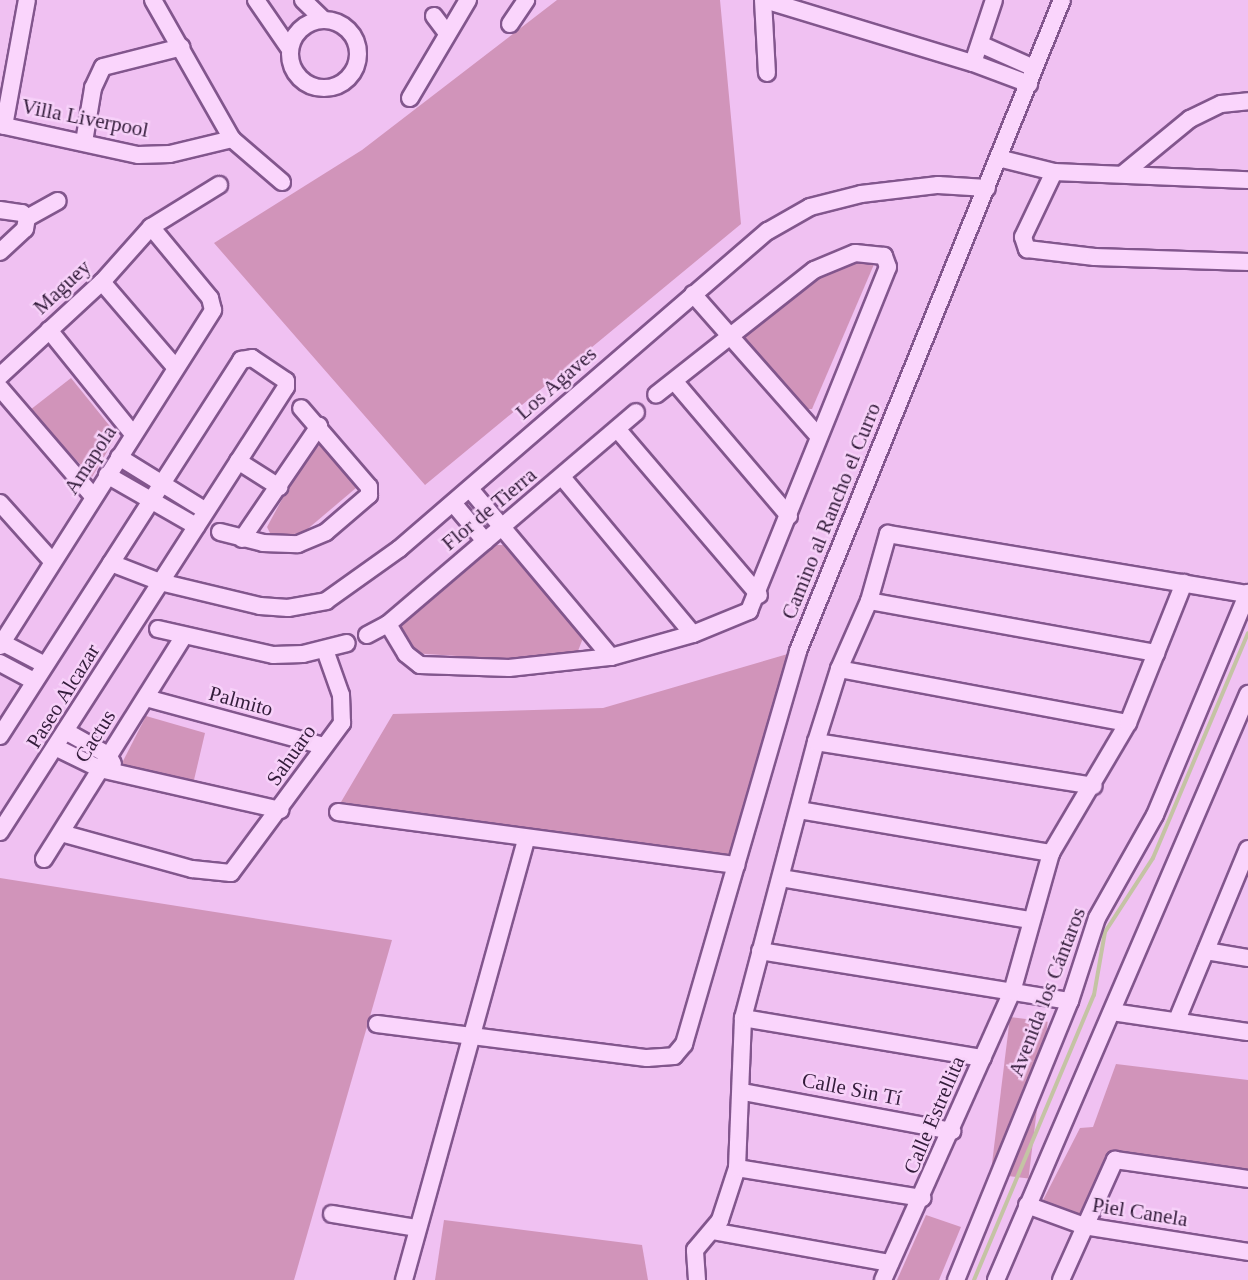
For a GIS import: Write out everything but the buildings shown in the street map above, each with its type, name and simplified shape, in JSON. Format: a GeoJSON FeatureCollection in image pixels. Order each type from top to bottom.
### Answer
{"type":"FeatureCollection","features":[{"type":"Feature","properties":{"kind":"street"},"geometry":{"type":"LineString","coordinates":[[2,125],[27,0]]}},
{"type":"Feature","properties":{"kind":"street"},"geometry":{"type":"LineString","coordinates":[[153,0],[182,47],[232,139],[282,182]]}},
{"type":"Feature","properties":{"kind":"street"},"geometry":{"type":"LineString","coordinates":[[256,0],[289,48],[293,68],[306,84],[319,88],[345,81],[354,70],[357,43],[339,23],[323,19],[308,23],[289,48]]}},
{"type":"Feature","properties":{"kind":"street"},"geometry":{"type":"LineString","coordinates":[[303,0],[323,19]]}},
{"type":"Feature","properties":{"kind":"street"},"geometry":{"type":"LineString","coordinates":[[410,98],[468,0]]}},
{"type":"Feature","properties":{"kind":"street"},"geometry":{"type":"LineString","coordinates":[[510,24],[526,0]]}},
{"type":"Feature","properties":{"kind":"street"},"geometry":{"type":"LineString","coordinates":[[767,73],[764,0],[973,63],[1029,84]]}},
{"type":"Feature","properties":{"kind":"street"},"geometry":{"type":"LineString","coordinates":[[973,63],[993,0]]}},
{"type":"Feature","properties":{"kind":"street","name":"Camino al Rancho el Curro"},"geometry":{"type":"LineString","coordinates":[[470,1036],[647,1058],[669,1057],[679,1052],[798,651],[1062,0]]}},
{"type":"Feature","properties":{"kind":"street"},"geometry":{"type":"LineString","coordinates":[[434,16],[447,33]]}},
{"type":"Feature","properties":{"kind":"street"},"geometry":{"type":"LineString","coordinates":[[980,44],[1034,68]]}},
{"type":"Feature","properties":{"kind":"street"},"geometry":{"type":"LineString","coordinates":[[84,142],[93,88],[103,67],[182,47]]}},
{"type":"Feature","properties":{"kind":"street"},"geometry":{"type":"LineString","coordinates":[[1123,174],[1190,119],[1221,104],[1248,101]]}},
{"type":"Feature","properties":{"kind":"street","name":"Villa Liverpool"},"geometry":{"type":"LineString","coordinates":[[2,125],[138,155],[170,154],[232,139]]}},
{"type":"Feature","properties":{"kind":"street"},"geometry":{"type":"LineString","coordinates":[[998,158],[1054,172],[1248,180]]}},
{"type":"Feature","properties":{"kind":"street"},"geometry":{"type":"LineString","coordinates":[[1054,172],[1023,237],[1027,249],[1095,257],[1248,262]]}},
{"type":"Feature","properties":{"kind":"street","name":"Maguey"},"geometry":{"type":"LineString","coordinates":[[0,376],[102,282],[151,227],[219,185]]}},
{"type":"Feature","properties":{"kind":"street","name":"Los Agaves"},"geometry":{"type":"LineString","coordinates":[[111,564],[160,582],[260,606],[288,608],[326,601],[346,591],[470,489],[768,231],[810,207],[872,192],[938,185],[987,188]]}},
{"type":"Feature","properties":{"kind":"street"},"geometry":{"type":"LineString","coordinates":[[0,252],[24,229],[27,218],[58,201]]}},
{"type":"Feature","properties":{"kind":"street"},"geometry":{"type":"LineString","coordinates":[[0,210],[22,213],[27,218]]}},
{"type":"Feature","properties":{"kind":"street","name":"Amapola"},"geometry":{"type":"LineString","coordinates":[[3,634],[211,316],[210,298],[151,227]]}},
{"type":"Feature","properties":{"kind":"street"},"geometry":{"type":"LineString","coordinates":[[388,624],[406,654],[420,665],[509,668],[611,657],[693,634],[734,620],[749,611],[759,595],[818,436],[888,267],[884,256],[870,252],[833,260],[729,336],[675,382],[656,395]]}},
{"type":"Feature","properties":{"kind":"street"},"geometry":{"type":"LineString","coordinates":[[102,282],[176,368]]}},
{"type":"Feature","properties":{"kind":"street"},"geometry":{"type":"LineString","coordinates":[[693,294],[818,436]]}},
{"type":"Feature","properties":{"kind":"street"},"geometry":{"type":"LineString","coordinates":[[49,330],[133,434]]}},
{"type":"Feature","properties":{"kind":"street","name":"Paseo Alcazar"},"geometry":{"type":"LineString","coordinates":[[0,736],[154,500],[209,408],[248,357],[287,386],[160,582],[57,748],[0,832]]}},
{"type":"Feature","properties":{"kind":"street"},"geometry":{"type":"LineString","coordinates":[[675,382],[789,516]]}},
{"type":"Feature","properties":{"kind":"street"},"geometry":{"type":"LineString","coordinates":[[0,388],[93,496]]}},
{"type":"Feature","properties":{"kind":"street"},"geometry":{"type":"LineString","coordinates":[[220,532],[242,539],[285,545],[312,540],[369,495],[369,487],[319,426],[301,408]]}},
{"type":"Feature","properties":{"kind":"street","name":"Flor de Tierra"},"geometry":{"type":"LineString","coordinates":[[367,635],[388,624],[618,430],[636,412]]}},
{"type":"Feature","properties":{"kind":"street"},"geometry":{"type":"LineString","coordinates":[[242,539],[319,426]]}},
{"type":"Feature","properties":{"kind":"street"},"geometry":{"type":"LineString","coordinates":[[618,430],[759,595]]}},
{"type":"Feature","properties":{"kind":"street"},"geometry":{"type":"LineString","coordinates":[[119,457],[206,511]]}},
{"type":"Feature","properties":{"kind":"street"},"geometry":{"type":"LineString","coordinates":[[238,461],[279,487]]}},
{"type":"Feature","properties":{"kind":"street"},"geometry":{"type":"LineString","coordinates":[[107,475],[196,526]]}},
{"type":"Feature","properties":{"kind":"street"},"geometry":{"type":"LineString","coordinates":[[562,477],[693,634]]}},
{"type":"Feature","properties":{"kind":"street"},"geometry":{"type":"LineString","coordinates":[[470,489],[611,657]]}},
{"type":"Feature","properties":{"kind":"street"},"geometry":{"type":"LineString","coordinates":[[0,503],[52,562]]}},
{"type":"Feature","properties":{"kind":"street"},"geometry":{"type":"LineString","coordinates":[[453,503],[485,542]]}},
{"type":"Feature","properties":{"kind":"street"},"geometry":{"type":"LineString","coordinates":[[697,1280],[695,1250],[712,1231],[727,1205],[737,1167],[743,1092],[743,1018],[760,951],[816,742],[839,669],[869,601],[888,534],[1248,593]]}},
{"type":"Feature","properties":{"kind":"street","name":"Calle Estrellita"},"geometry":{"type":"LineString","coordinates":[[883,1280],[923,1198],[1012,992],[1030,920],[1051,853],[1094,786],[1128,723],[1184,583]]}},
{"type":"Feature","properties":{"kind":"street","name":"Avenida los Cántaros"},"geometry":{"type":"LineString","coordinates":[[956,1280],[1070,1002],[1097,918],[1155,815],[1248,593]]}},
{"type":"Feature","properties":{"kind":"street"},"geometry":{"type":"LineString","coordinates":[[869,601],[1156,653]]}},
{"type":"Feature","properties":{"kind":"street"},"geometry":{"type":"LineString","coordinates":[[158,629],[273,654],[325,650],[347,643]]}},
{"type":"Feature","properties":{"kind":"street"},"geometry":{"type":"LineString","coordinates":[[3,634],[45,665]]}},
{"type":"Feature","properties":{"kind":"street","name":"Cactus"},"geometry":{"type":"LineString","coordinates":[[44,859],[109,765],[184,636]]}},
{"type":"Feature","properties":{"kind":"street","name":"Sahuaro"},"geometry":{"type":"LineString","coordinates":[[61,832],[192,869],[231,873],[280,810],[342,723],[344,709],[325,650]]}},
{"type":"Feature","properties":{"kind":"street"},"geometry":{"type":"LineString","coordinates":[[0,663],[34,681]]}},
{"type":"Feature","properties":{"kind":"street"},"geometry":{"type":"LineString","coordinates":[[839,669],[1128,723]]}},
{"type":"Feature","properties":{"kind":"street"},"geometry":{"type":"LineString","coordinates":[[996,1280],[1248,694]]}},
{"type":"Feature","properties":{"kind":"street","name":"Palmito"},"geometry":{"type":"LineString","coordinates":[[146,698],[324,746]]}},
{"type":"Feature","properties":{"kind":"street"},"geometry":{"type":"LineString","coordinates":[[67,732],[109,765]]}},
{"type":"Feature","properties":{"kind":"street"},"geometry":{"type":"LineString","coordinates":[[816,742],[1094,786]]}},
{"type":"Feature","properties":{"kind":"street"},"geometry":{"type":"LineString","coordinates":[[57,748],[109,765],[280,810]]}},
{"type":"Feature","properties":{"kind":"street"},"geometry":{"type":"LineString","coordinates":[[798,810],[1051,853]]}},
{"type":"Feature","properties":{"kind":"street"},"geometry":{"type":"LineString","coordinates":[[338,812],[526,839],[736,865]]}},
{"type":"Feature","properties":{"kind":"street"},"geometry":{"type":"LineString","coordinates":[[404,1280],[470,1036],[500,945],[526,839]]}},
{"type":"Feature","properties":{"kind":"street"},"geometry":{"type":"LineString","coordinates":[[1177,1020],[1206,951],[1241,882],[1248,849]]}},
{"type":"Feature","properties":{"kind":"street"},"geometry":{"type":"LineString","coordinates":[[781,879],[1030,920]]}},
{"type":"Feature","properties":{"kind":"street"},"geometry":{"type":"LineString","coordinates":[[760,951],[1070,1002]]}},
{"type":"Feature","properties":{"kind":"street"},"geometry":{"type":"LineString","coordinates":[[1206,951],[1248,958]]}},
{"type":"Feature","properties":{"kind":"street"},"geometry":{"type":"LineString","coordinates":[[1112,1012],[1248,1032]]}},
{"type":"Feature","properties":{"kind":"street"},"geometry":{"type":"LineString","coordinates":[[743,1018],[984,1058]]}},
{"type":"Feature","properties":{"kind":"street"},"geometry":{"type":"LineString","coordinates":[[377,1024],[470,1036]]}},
{"type":"Feature","properties":{"kind":"street","name":"Calle Sin Tí"},"geometry":{"type":"LineString","coordinates":[[743,1092],[952,1131]]}},
{"type":"Feature","properties":{"kind":"street"},"geometry":{"type":"LineString","coordinates":[[1061,1280],[1111,1162],[1122,1159],[1248,1179]]}},
{"type":"Feature","properties":{"kind":"street"},"geometry":{"type":"LineString","coordinates":[[737,1167],[923,1198]]}},
{"type":"Feature","properties":{"kind":"street","name":"Piel Canela"},"geometry":{"type":"LineString","coordinates":[[1027,1205],[1084,1226],[1248,1252]]}},
{"type":"Feature","properties":{"kind":"street"},"geometry":{"type":"LineString","coordinates":[[332,1214],[417,1228]]}},
{"type":"Feature","properties":{"kind":"street"},"geometry":{"type":"LineString","coordinates":[[712,1231],[890,1263]]}},
{"type":"Feature","properties":{"kind":"shaded area"},"geometry":{"type":"Polygon","coordinates":[[[557,0],[720,0],[741,224],[425,485],[214,243],[362,150],[557,0]]]}},
{"type":"Feature","properties":{"kind":"shaded area"},"geometry":{"type":"Polygon","coordinates":[[[869,256],[875,262],[812,409],[804,409],[745,339],[748,331],[804,284],[836,265],[869,256]]]}},
{"type":"Feature","properties":{"kind":"shaded area"},"geometry":{"type":"Polygon","coordinates":[[[71,378],[117,435],[92,477],[30,410],[71,378]]]}},
{"type":"Feature","properties":{"kind":"shaded area"},"geometry":{"type":"Polygon","coordinates":[[[320,444],[356,488],[304,532],[284,536],[270,533],[267,527],[293,479],[320,444]]]}},
{"type":"Feature","properties":{"kind":"shaded area"},"geometry":{"type":"Polygon","coordinates":[[[491,545],[503,545],[583,638],[578,651],[503,659],[411,653],[400,630],[403,622],[491,545]]]}},
{"type":"Feature","properties":{"kind":"shaded area"},"geometry":{"type":"Polygon","coordinates":[[[798,651],[728,857],[341,802],[393,714],[603,708],[798,651]]]}},
{"type":"Feature","properties":{"kind":"shaded area"},"geometry":{"type":"Polygon","coordinates":[[[146,716],[205,733],[194,780],[121,765],[146,716]]]}},
{"type":"Feature","properties":{"kind":"shaded area"},"geometry":{"type":"Polygon","coordinates":[[[0,878],[392,940],[294,1280],[0,1280],[0,878]]]}},
{"type":"Feature","properties":{"kind":"shaded area"},"geometry":{"type":"Polygon","coordinates":[[[1010,1017],[1048,1022],[1028,1178],[991,1174],[1010,1017]]]}},
{"type":"Feature","properties":{"kind":"shaded area"},"geometry":{"type":"Polygon","coordinates":[[[1116,1064],[1248,1080],[1248,1176],[1110,1154],[1079,1218],[1040,1206],[1080,1128],[1093,1127],[1116,1064]]]}},
{"type":"Feature","properties":{"kind":"shaded area"},"geometry":{"type":"Polygon","coordinates":[[[926,1215],[961,1227],[939,1280],[897,1280],[926,1215]]]}},
{"type":"Feature","properties":{"kind":"shaded area"},"geometry":{"type":"Polygon","coordinates":[[[444,1220],[642,1245],[648,1280],[435,1280],[444,1220]]]}},
{"type":"Feature","properties":{"kind":"waterway"},"geometry":{"type":"LineString","coordinates":[[974,1280],[1094,995],[1105,932],[1153,858],[1248,633]]}}]}
